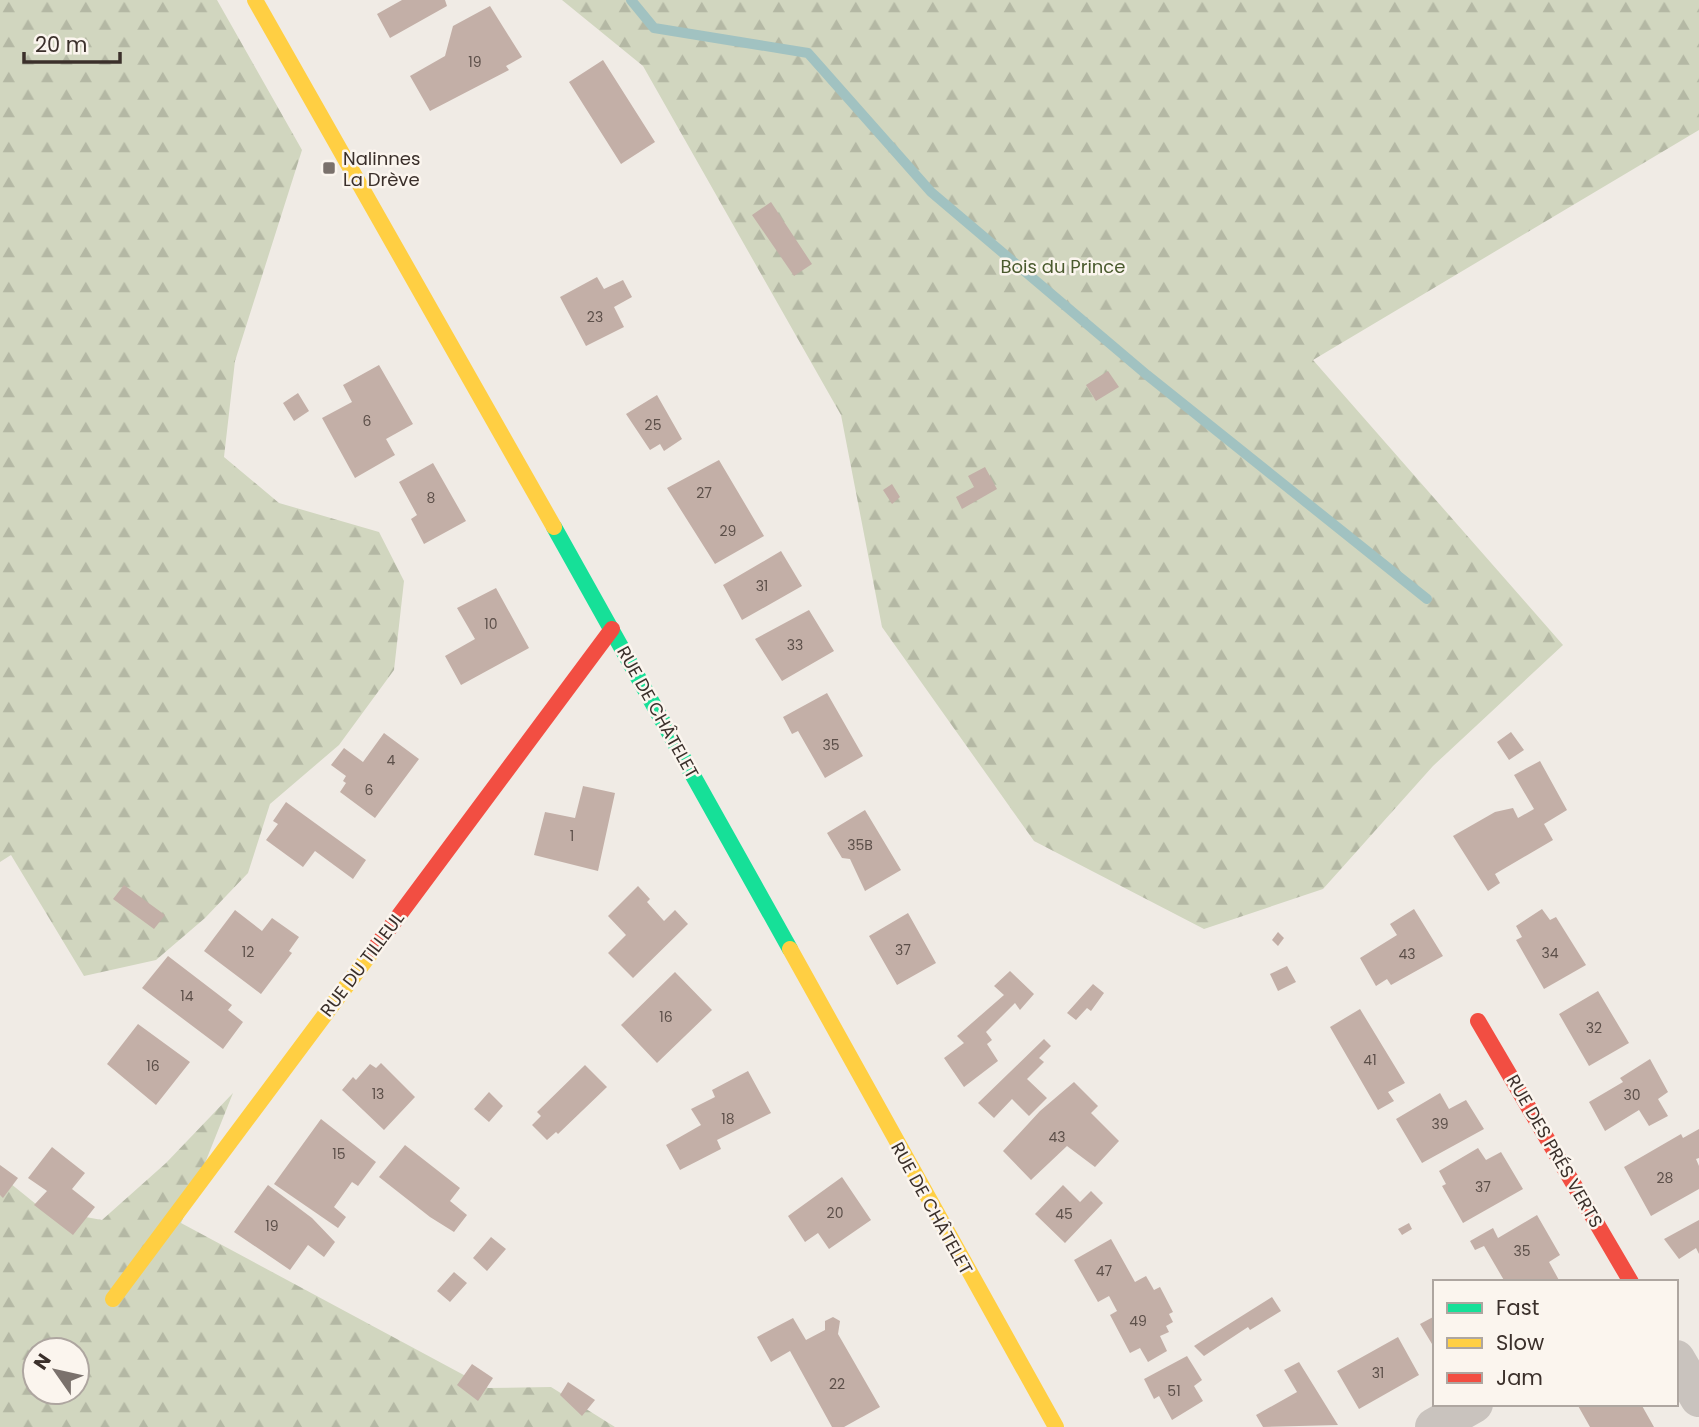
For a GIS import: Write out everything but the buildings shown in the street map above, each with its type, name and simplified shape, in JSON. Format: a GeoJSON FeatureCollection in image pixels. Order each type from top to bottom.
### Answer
{"type":"FeatureCollection","features":[{"type":"Feature","properties":{"kind":"street","name":"RUE DE CHÂTELET"},"geometry":{"type":"LineString","coordinates":[[255,0],[612,629],[1055,1427]]}},
{"type":"Feature","properties":{"kind":"street","name":"RUE DU TILLEUL"},"geometry":{"type":"LineString","coordinates":[[113,1299],[612,629]]}},
{"type":"Feature","properties":{"kind":"street","name":"RUE DES PRÉS VERTS"},"geometry":{"type":"LineString","coordinates":[[1478,1021],[1630,1280]]}},
{"type":"Feature","properties":{"kind":"street"},"geometry":{"type":"LineString","coordinates":[[1678,1362],[1699,1398]]}},
{"type":"Feature","properties":{"kind":"street"},"geometry":{"type":"LineString","coordinates":[[1434,1427],[1471,1406]]}},
{"type":"Feature","properties":{"kind":"green space"},"geometry":{"type":"Polygon","coordinates":[[[0,0],[217,0],[302,150],[235,361],[224,457],[279,503],[379,532],[404,581],[394,670],[339,745],[270,804],[248,873],[205,918],[156,960],[84,976],[11,855],[0,862],[0,0]]]}},
{"type":"Feature","properties":{"kind":"green space","name":"Bois du Prince"},"geometry":{"type":"Polygon","coordinates":[[[562,0],[1699,0],[1699,130],[1313,360],[1563,645],[1433,766],[1323,889],[1204,929],[1034,841],[882,627],[841,415],[643,66],[562,0]]]}},
{"type":"Feature","properties":{"kind":"green space"},"geometry":{"type":"Polygon","coordinates":[[[233,1093],[181,1223],[488,1388],[551,1387],[615,1427],[0,1427],[0,1175],[42,1209],[102,1220],[166,1163],[233,1093]]]}},
{"type":"Feature","properties":{"kind":"waterway"},"geometry":{"type":"LineString","coordinates":[[631,0],[654,28],[808,53],[931,192],[1147,375],[1427,599]]}},
{"type":"Feature","properties":{"kind":"traffic: fast"},"geometry":{"type":"LineString","coordinates":[[554,527],[790,949]]}},
{"type":"Feature","properties":{"kind":"traffic: slow"},"geometry":{"type":"LineString","coordinates":[[255,0],[554,527]]}},
{"type":"Feature","properties":{"kind":"traffic: slow"},"geometry":{"type":"LineString","coordinates":[[113,1299],[374,949]]}},
{"type":"Feature","properties":{"kind":"traffic: slow"},"geometry":{"type":"LineString","coordinates":[[790,949],[1056,1427]]}},
{"type":"Feature","properties":{"kind":"traffic: jam"},"geometry":{"type":"LineString","coordinates":[[374,949],[612,629]]}},
{"type":"Feature","properties":{"kind":"traffic: jam"},"geometry":{"type":"LineString","coordinates":[[1478,1021],[1630,1280]]}},
{"type":"Feature","properties":{"kind":"place","name":"Nalinnes La Drève"},"geometry":{"type":"Point","coordinates":[329,168]}}]}
